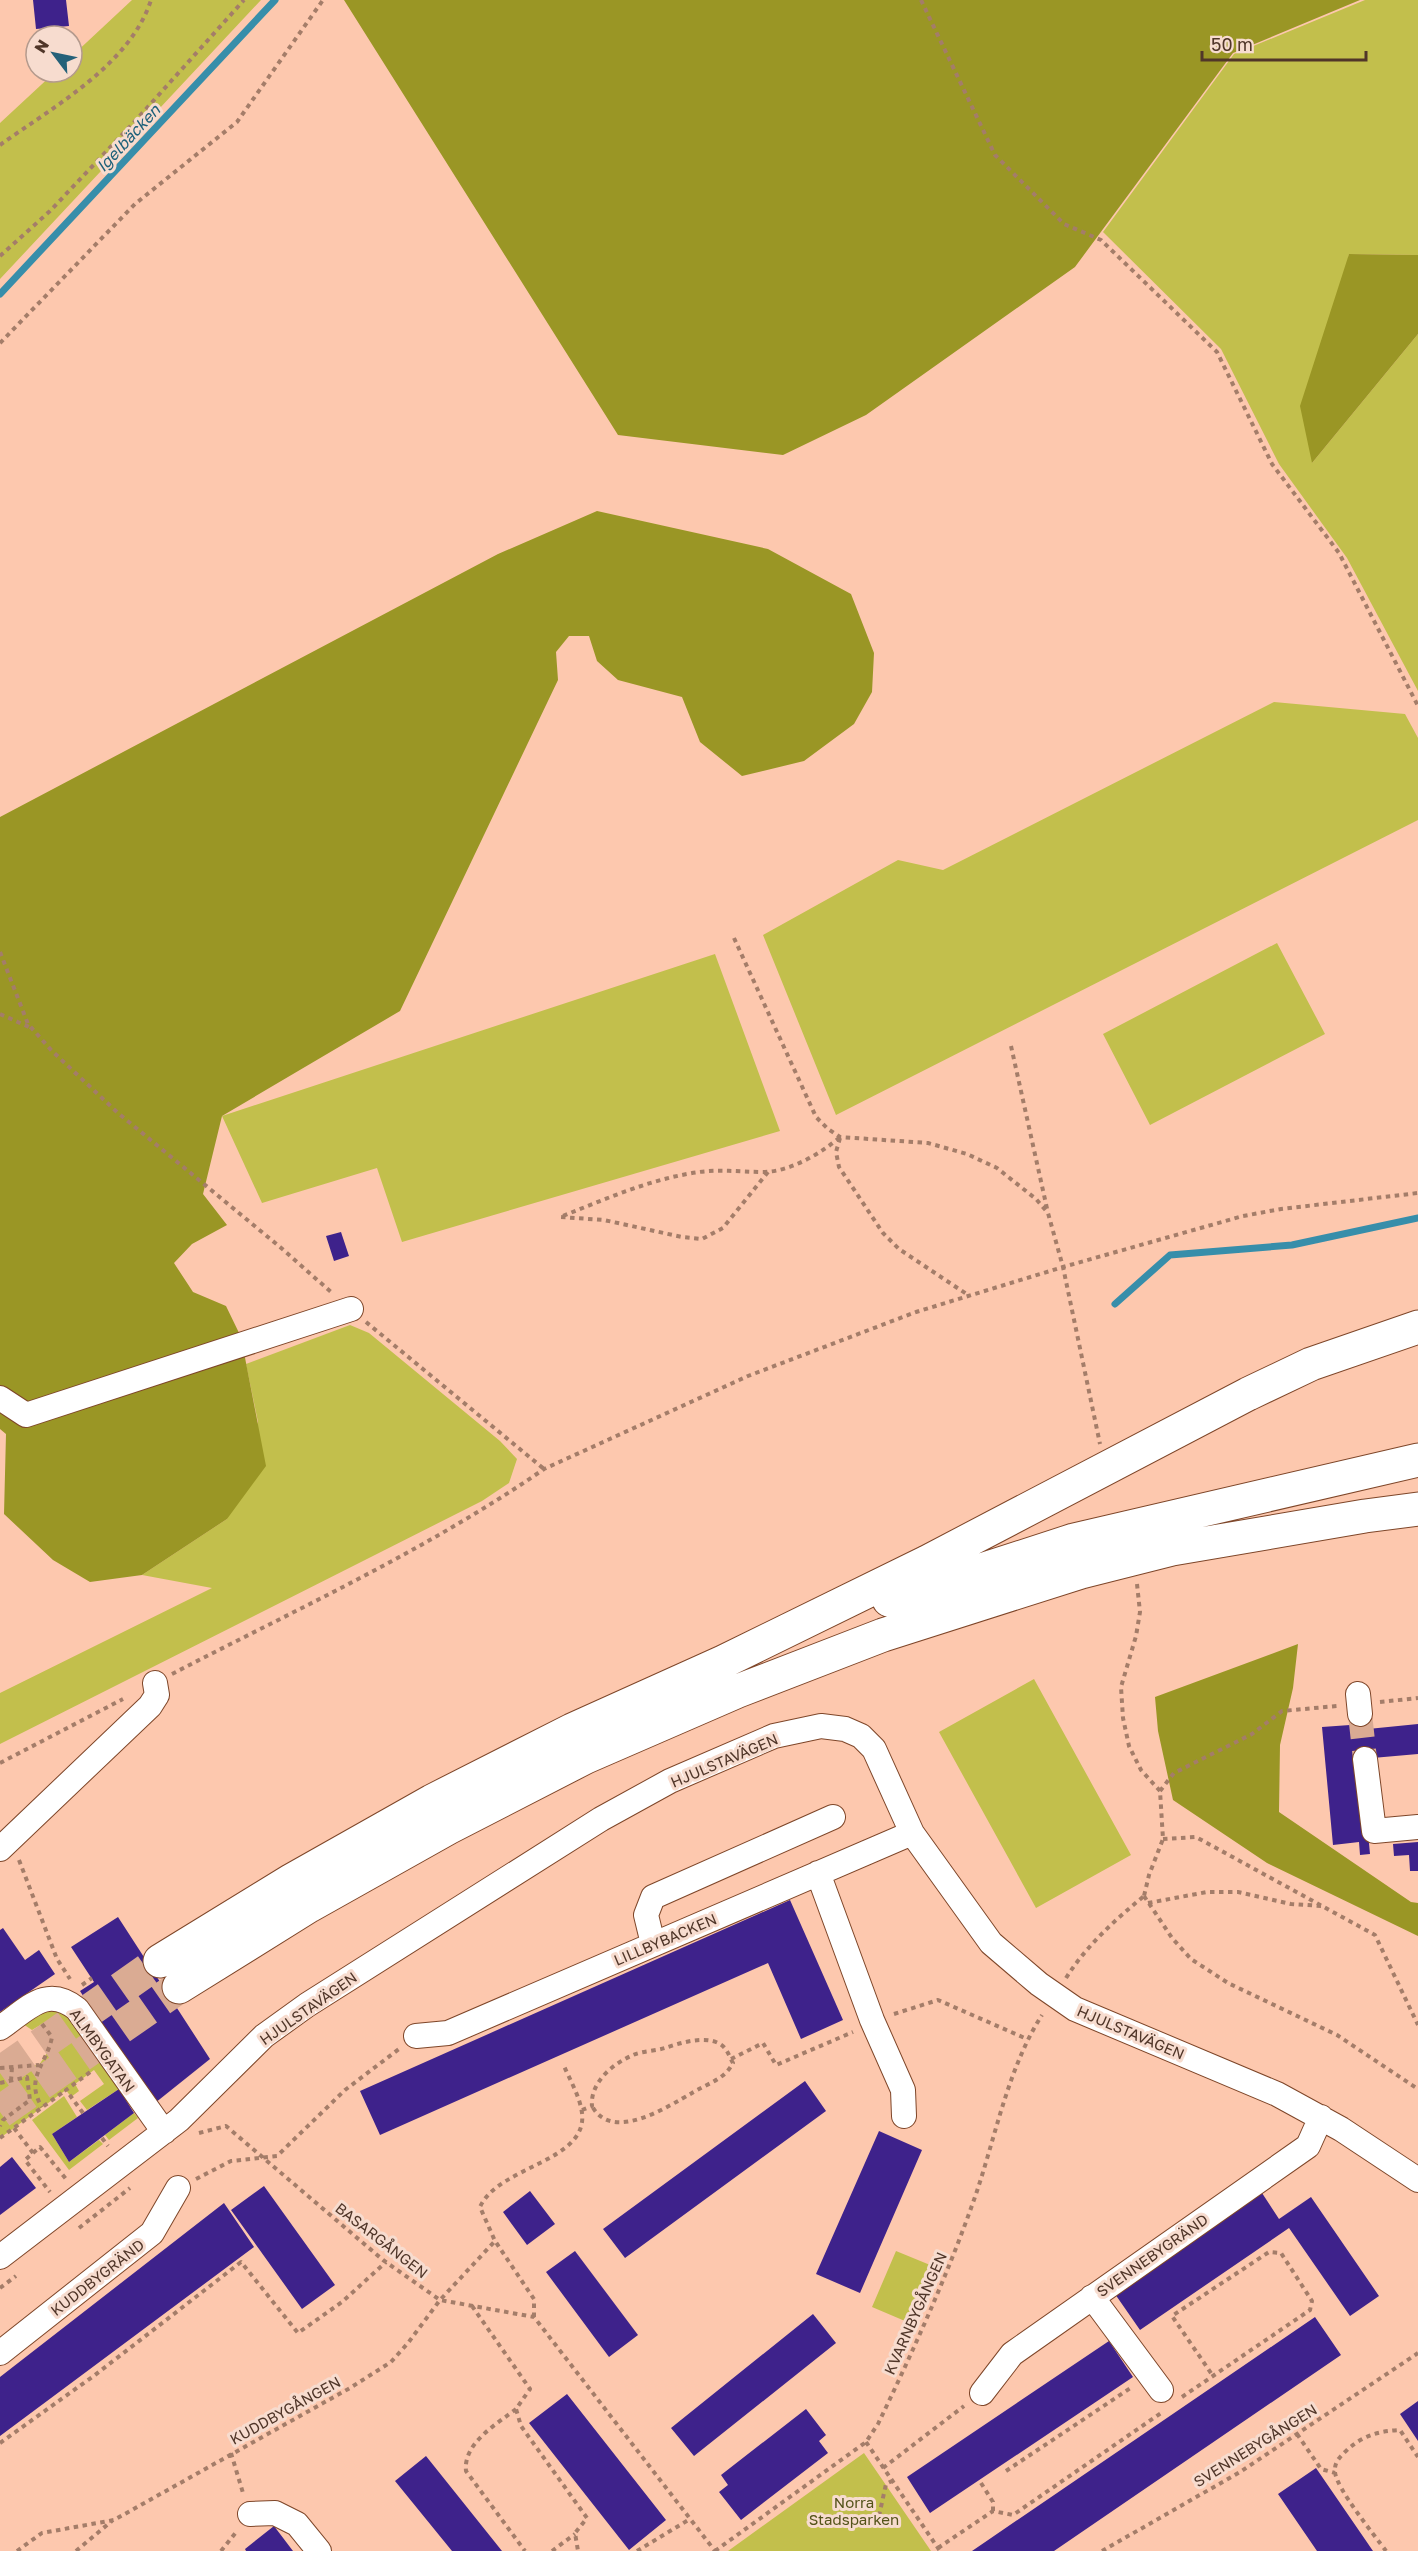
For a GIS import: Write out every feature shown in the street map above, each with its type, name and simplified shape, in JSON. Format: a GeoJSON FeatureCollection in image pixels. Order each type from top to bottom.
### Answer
{"type":"FeatureCollection","features":[{"type":"Feature","properties":{"kind":"highway"},"geometry":{"type":"LineString","coordinates":[[160,1961],[292,1880],[432,1801],[572,1730],[723,1662],[957,1546],[1248,1394],[1311,1364],[1418,1327]]}},
{"type":"Feature","properties":{"kind":"highway"},"geometry":{"type":"LineString","coordinates":[[723,1662],[882,1602],[1074,1540],[1418,1460]]}},
{"type":"Feature","properties":{"kind":"highway"},"geometry":{"type":"LineString","coordinates":[[1365,1516],[1418,1503]]}},
{"type":"Feature","properties":{"kind":"highway"},"geometry":{"type":"LineString","coordinates":[[179,1987],[309,1906],[448,1828],[586,1757],[738,1691],[883,1635],[1081,1572],[1172,1549],[1418,1509]]}},
{"type":"Feature","properties":{"kind":"street"},"geometry":{"type":"LineString","coordinates":[[0,1398],[26,1415],[351,1309]]}},
{"type":"Feature","properties":{"kind":"street"},"geometry":{"type":"LineString","coordinates":[[0,1849],[150,1706],[157,1695],[155,1683]]}},
{"type":"Feature","properties":{"kind":"street","name":"HJULSTAVÄGEN"},"geometry":{"type":"LineString","coordinates":[[0,2257],[164,2132],[264,2036],[307,2005],[601,1819],[670,1781],[774,1736],[821,1726],[845,1729],[861,1737],[874,1749],[912,1833],[991,1942],[1048,1990],[1075,2009],[1277,2094],[1321,2117],[1418,2180]]}},
{"type":"Feature","properties":{"kind":"street"},"geometry":{"type":"LineString","coordinates":[[1365,1759],[1374,1831],[1418,1827]]}},
{"type":"Feature","properties":{"kind":"street"},"geometry":{"type":"LineString","coordinates":[[653,1944],[646,1915],[653,1897],[833,1817]]}},
{"type":"Feature","properties":{"kind":"street","name":"LILLBYBACKEN"},"geometry":{"type":"LineString","coordinates":[[416,2036],[448,2033],[912,1833]]}},
{"type":"Feature","properties":{"kind":"street"},"geometry":{"type":"LineString","coordinates":[[818,1874],[882,2019],[903,2090],[904,2116]]}},
{"type":"Feature","properties":{"kind":"street","name":"ALMBYGATAN"},"geometry":{"type":"LineString","coordinates":[[0,2028],[49,1997],[59,1997],[68,2002],[77,2009],[164,2132]]}},
{"type":"Feature","properties":{"kind":"street","name":"SVENNEBYGRÄND"},"geometry":{"type":"LineString","coordinates":[[982,2393],[1012,2354],[1308,2146],[1321,2117]]}},
{"type":"Feature","properties":{"kind":"street","name":"KUDDBYGRÄND"},"geometry":{"type":"LineString","coordinates":[[0,2353],[152,2234],[178,2188]]}},
{"type":"Feature","properties":{"kind":"street"},"geometry":{"type":"LineString","coordinates":[[1092,2297],[1155,2382]]}},
{"type":"Feature","properties":{"kind":"street"},"geometry":{"type":"LineString","coordinates":[[250,2514],[275,2513],[297,2524],[319,2551]]}},
{"type":"Feature","properties":{"kind":"path"},"geometry":{"type":"LineString","coordinates":[[0,145],[109,66],[145,18],[151,0]]}},
{"type":"Feature","properties":{"kind":"path"},"geometry":{"type":"LineString","coordinates":[[0,255],[50,211],[244,0]]}},
{"type":"Feature","properties":{"kind":"path"},"geometry":{"type":"LineString","coordinates":[[0,343],[135,204],[237,122],[323,0]]}},
{"type":"Feature","properties":{"kind":"path"},"geometry":{"type":"LineString","coordinates":[[921,0],[995,155],[1064,224],[1101,240],[1217,352],[1272,464],[1339,553],[1418,706]]}},
{"type":"Feature","properties":{"kind":"path"},"geometry":{"type":"LineString","coordinates":[[734,938],[816,1117],[828,1129],[840,1137],[928,1143],[967,1154],[997,1168],[1036,1199],[1048,1213]]}},
{"type":"Feature","properties":{"kind":"path"},"geometry":{"type":"LineString","coordinates":[[0,952],[24,1014],[32,1028],[52,1051],[118,1113],[543,1469]]}},
{"type":"Feature","properties":{"kind":"path"},"geometry":{"type":"LineString","coordinates":[[0,1014],[32,1028]]}},
{"type":"Feature","properties":{"kind":"path"},"geometry":{"type":"LineString","coordinates":[[1011,1046],[1048,1213],[1063,1267],[1102,1454]]}},
{"type":"Feature","properties":{"kind":"path"},"geometry":{"type":"LineString","coordinates":[[768,1172],[723,1228],[702,1239],[682,1237],[604,1220],[560,1217],[652,1182],[688,1174],[727,1169],[768,1172],[800,1162],[824,1151],[840,1137]]}},
{"type":"Feature","properties":{"kind":"path"},"geometry":{"type":"LineString","coordinates":[[840,1137],[836,1152],[839,1167],[883,1233],[899,1249],[969,1296]]}},
{"type":"Feature","properties":{"kind":"path"},"geometry":{"type":"LineString","coordinates":[[0,1763],[423,1544],[513,1490],[543,1469],[748,1376],[916,1312],[1063,1267],[1244,1216],[1281,1209],[1418,1193]]}},
{"type":"Feature","properties":{"kind":"path"},"geometry":{"type":"LineString","coordinates":[[1064,1980],[1080,1956],[1144,1896],[1149,1875],[1163,1839],[1160,1791],[1141,1770],[1129,1746],[1123,1718],[1121,1687],[1136,1636],[1140,1612],[1137,1580]]}},
{"type":"Feature","properties":{"kind":"path"},"geometry":{"type":"LineString","coordinates":[[1160,1791],[1174,1773],[1252,1734],[1282,1711],[1293,1710]]}},
{"type":"Feature","properties":{"kind":"path"},"geometry":{"type":"LineString","coordinates":[[1163,1839],[1196,1837],[1375,1935],[1418,2025]]}},
{"type":"Feature","properties":{"kind":"path"},"geometry":{"type":"LineString","coordinates":[[25,1875],[57,1959],[70,1981]]}},
{"type":"Feature","properties":{"kind":"path"},"geometry":{"type":"LineString","coordinates":[[1148,1903],[1207,1892],[1238,1892],[1291,1904],[1325,1906]]}},
{"type":"Feature","properties":{"kind":"path"},"geometry":{"type":"LineString","coordinates":[[1144,1896],[1172,1938],[1191,1959],[1228,1983],[1337,2034],[1418,2089]]}},
{"type":"Feature","properties":{"kind":"path"},"geometry":{"type":"LineString","coordinates":[[731,2059],[763,2043],[776,2066],[882,2019],[938,2000],[1027,2039]]}},
{"type":"Feature","properties":{"kind":"path"},"geometry":{"type":"LineString","coordinates":[[30,2007],[52,2037],[50,2050],[39,2065],[34,2088],[42,2107]]}},
{"type":"Feature","properties":{"kind":"path","name":"KVARNBYGÅNGEN"},"geometry":{"type":"LineString","coordinates":[[715,2551],[866,2442],[893,2392],[951,2263],[1027,2039],[1042,2015]]}},
{"type":"Feature","properties":{"kind":"path"},"geometry":{"type":"LineString","coordinates":[[178,2188],[231,2161],[277,2156],[345,2090],[416,2036]]}},
{"type":"Feature","properties":{"kind":"path"},"geometry":{"type":"LineString","coordinates":[[704,2040],[719,2043],[727,2050],[733,2063],[727,2073],[713,2083],[636,2120],[626,2123],[605,2120],[597,2116],[592,2106],[591,2095],[596,2083],[634,2054],[704,2040]]}},
{"type":"Feature","properties":{"kind":"path"},"geometry":{"type":"LineString","coordinates":[[0,2138],[110,2058]]}},
{"type":"Feature","properties":{"kind":"path"},"geometry":{"type":"LineString","coordinates":[[0,2068],[39,2065]]}},
{"type":"Feature","properties":{"kind":"path"},"geometry":{"type":"LineString","coordinates":[[564,2066],[582,2110],[581,2131],[569,2145],[505,2181],[483,2200],[480,2207],[495,2241],[534,2299],[534,2317],[715,2551]]}},
{"type":"Feature","properties":{"kind":"path"},"geometry":{"type":"LineString","coordinates":[[11,2080],[12,2067]]}},
{"type":"Feature","properties":{"kind":"path"},"geometry":{"type":"LineString","coordinates":[[0,2083],[27,2077],[30,2100],[2,2120],[0,2128],[7,2133]]}},
{"type":"Feature","properties":{"kind":"path"},"geometry":{"type":"LineString","coordinates":[[66,2090],[83,2113]]}},
{"type":"Feature","properties":{"kind":"path"},"geometry":{"type":"LineString","coordinates":[[582,2110],[592,2106]]}},
{"type":"Feature","properties":{"kind":"path","name":"BASARGÅNGEN"},"geometry":{"type":"LineString","coordinates":[[191,2139],[201,2133],[226,2126],[386,2262],[440,2300],[534,2317]]}},
{"type":"Feature","properties":{"kind":"path"},"geometry":{"type":"LineString","coordinates":[[14,2128],[33,2153]]}},
{"type":"Feature","properties":{"kind":"path"},"geometry":{"type":"LineString","coordinates":[[102,2138],[109,2147]]}},
{"type":"Feature","properties":{"kind":"path"},"geometry":{"type":"LineString","coordinates":[[50,2192],[25,2160],[40,2147],[66,2179]]}},
{"type":"Feature","properties":{"kind":"path"},"geometry":{"type":"LineString","coordinates":[[73,2233],[134,2185]]}},
{"type":"Feature","properties":{"kind":"path","name":"KUDDBYGÅNGEN"},"geometry":{"type":"LineString","coordinates":[[17,2551],[42,2533],[114,2520],[350,2388],[391,2362],[440,2300],[495,2241]]}},
{"type":"Feature","properties":{"kind":"path"},"geometry":{"type":"LineString","coordinates":[[0,2443],[95,2375],[241,2262],[297,2332],[342,2302],[386,2262]]}},
{"type":"Feature","properties":{"kind":"path"},"geometry":{"type":"LineString","coordinates":[[0,2288],[18,2274]]}},
{"type":"Feature","properties":{"kind":"path"},"geometry":{"type":"LineString","coordinates":[[472,2304],[530,2389],[516,2409],[483,2435],[471,2448],[465,2461],[466,2471],[525,2551]]}},
{"type":"Feature","properties":{"kind":"path","name":"SVENNEBYGÅNGEN"},"geometry":{"type":"LineString","coordinates":[[1102,2551],[1240,2472],[1418,2353]]}},
{"type":"Feature","properties":{"kind":"path"},"geometry":{"type":"LineString","coordinates":[[1006,2471],[1155,2382]]}},
{"type":"Feature","properties":{"kind":"path"},"geometry":{"type":"LineString","coordinates":[[884,2468],[982,2393]]}},
{"type":"Feature","properties":{"kind":"path"},"geometry":{"type":"LineString","coordinates":[[516,2409],[521,2426],[587,2518],[575,2533],[552,2551]]}},
{"type":"Feature","properties":{"kind":"path"},"geometry":{"type":"LineString","coordinates":[[1386,2551],[1346,2495],[1335,2473],[1338,2458],[1358,2440],[1381,2431],[1400,2430],[1418,2457]]}},
{"type":"Feature","properties":{"kind":"path"},"geometry":{"type":"LineString","coordinates":[[1297,2434],[1321,2469],[1335,2473]]}},
{"type":"Feature","properties":{"kind":"path"},"geometry":{"type":"LineString","coordinates":[[866,2442],[940,2551]]}},
{"type":"Feature","properties":{"kind":"path"},"geometry":{"type":"LineString","coordinates":[[879,2516],[886,2484],[892,2481]]}},
{"type":"Feature","properties":{"kind":"path"},"geometry":{"type":"LineString","coordinates":[[981,2483],[993,2502],[993,2511]]}},
{"type":"Feature","properties":{"kind":"path"},"geometry":{"type":"LineString","coordinates":[[636,2551],[690,2519]]}},
{"type":"Feature","properties":{"kind":"path"},"geometry":{"type":"LineString","coordinates":[[76,2551],[114,2520]]}},
{"type":"Feature","properties":{"kind":"path"},"geometry":{"type":"LineString","coordinates":[[575,2533],[578,2551]]}},
{"type":"Feature","properties":{"kind":"path"},"geometry":{"type":"LineString","coordinates":[[1112,2545],[1117,2551]]}},
{"type":"Feature","properties":{"kind":"green space"},"geometry":{"type":"Polygon","coordinates":[[[132,0],[261,0],[0,279],[0,123],[42,84],[84,84],[84,45],[132,0]]]}},
{"type":"Feature","properties":{"kind":"green space"},"geometry":{"type":"Polygon","coordinates":[[[1365,0],[1418,0],[1418,255],[1349,254],[1312,463],[1418,334],[1418,691],[1347,558],[1279,464],[1221,349],[1103,232],[1234,54],[1365,0]]]}},
{"type":"Feature","properties":{"kind":"green space"},"geometry":{"type":"Polygon","coordinates":[[[1274,702],[1405,714],[1418,738],[1418,820],[836,1115],[763,935],[898,860],[943,870],[1274,702]]]}},
{"type":"Feature","properties":{"kind":"green space"},"geometry":{"type":"Polygon","coordinates":[[[1277,943],[1325,1034],[1150,1125],[1103,1034],[1277,943]]]}},
{"type":"Feature","properties":{"kind":"green space"},"geometry":{"type":"Polygon","coordinates":[[[715,954],[780,1131],[402,1242],[377,1168],[262,1203],[222,1116],[715,954]]]}},
{"type":"Feature","properties":{"kind":"green space"},"geometry":{"type":"Polygon","coordinates":[[[350,1325],[369,1333],[500,1441],[517,1459],[509,1483],[482,1501],[0,1744],[0,1693],[212,1588],[142,1575],[227,1519],[258,1422],[246,1364],[350,1325]]]}},
{"type":"Feature","properties":{"kind":"green space"},"geometry":{"type":"Polygon","coordinates":[[[1034,1679],[1131,1855],[1036,1908],[939,1732],[1034,1679]]]}},
{"type":"Feature","properties":{"kind":"green space"},"geometry":{"type":"Polygon","coordinates":[[[43,2005],[70,2013],[100,2063],[119,2089],[87,2110],[80,2101],[104,2084],[94,2070],[75,2084],[79,2091],[71,2097],[66,2090],[0,2138],[0,2068],[39,2065],[49,2050],[52,2037],[42,2024],[32,2030],[23,2024],[0,2041],[0,2032],[43,2005]]]}},
{"type":"Feature","properties":{"kind":"green space"},"geometry":{"type":"Polygon","coordinates":[[[64,2096],[77,2117],[52,2134],[69,2162],[99,2140],[103,2144],[69,2170],[32,2120],[64,2096]]]}},
{"type":"Feature","properties":{"kind":"green space"},"geometry":{"type":"Polygon","coordinates":[[[134,2113],[138,2118],[109,2140],[105,2135],[134,2113]]]}},
{"type":"Feature","properties":{"kind":"green space"},"geometry":{"type":"Polygon","coordinates":[[[896,2251],[935,2267],[912,2324],[872,2307],[896,2251]]]}},
{"type":"Feature","properties":{"kind":"green space","name":"Norra Stadsparken"},"geometry":{"type":"Polygon","coordinates":[[[864,2453],[931,2551],[728,2551],[864,2453]]]}},
{"type":"Feature","properties":{"kind":"shaded area"},"geometry":{"type":"Polygon","coordinates":[[[344,0],[1360,0],[1233,53],[1075,267],[866,415],[783,455],[618,435],[344,0]]]}},
{"type":"Feature","properties":{"kind":"shaded area"},"geometry":{"type":"Polygon","coordinates":[[[1349,254],[1418,255],[1418,334],[1312,463],[1300,406],[1349,254]]]}},
{"type":"Feature","properties":{"kind":"shaded area"},"geometry":{"type":"Polygon","coordinates":[[[597,511],[768,549],[851,594],[874,653],[872,692],[854,724],[804,761],[742,776],[700,742],[682,697],[618,680],[597,661],[589,636],[569,636],[556,652],[558,680],[400,1011],[222,1116],[203,1194],[227,1225],[192,1244],[174,1263],[193,1292],[226,1306],[241,1337],[266,1466],[227,1519],[142,1575],[90,1582],[53,1560],[4,1514],[6,1434],[0,1429],[0,817],[498,554],[597,511]]]}},
{"type":"Feature","properties":{"kind":"shaded area"},"geometry":{"type":"Polygon","coordinates":[[[1298,1644],[1293,1688],[1280,1745],[1279,1812],[1411,1902],[1418,1903],[1418,1936],[1267,1863],[1173,1800],[1158,1731],[1155,1697],[1298,1644]]]}},
{"type":"Feature","properties":{"kind":"building"},"geometry":{"type":"Polygon","coordinates":[[[33,0],[66,0],[69,24],[35,24],[33,0]]]}},
{"type":"Feature","properties":{"kind":"building"},"geometry":{"type":"Polygon","coordinates":[[[341,1232],[349,1256],[334,1261],[326,1236],[341,1232]]]}},
{"type":"Feature","properties":{"kind":"building"},"geometry":{"type":"Polygon","coordinates":[[[1366,1713],[1368,1729],[1418,1724],[1418,1754],[1361,1759],[1370,1854],[1360,1855],[1359,1842],[1333,1845],[1322,1727],[1350,1725],[1349,1715],[1366,1713]]]}},
{"type":"Feature","properties":{"kind":"building"},"geometry":{"type":"Polygon","coordinates":[[[1418,1842],[1418,1871],[1410,1871],[1409,1855],[1394,1856],[1393,1844],[1418,1842]]]}},
{"type":"Feature","properties":{"kind":"building"},"geometry":{"type":"Polygon","coordinates":[[[790,1900],[843,2020],[801,2039],[768,1963],[380,2135],[360,2091],[790,1900]]]}},
{"type":"Feature","properties":{"kind":"building"},"geometry":{"type":"Polygon","coordinates":[[[118,1917],[210,2059],[155,2103],[137,2080],[80,1991],[94,1982],[71,1947],[118,1917]]]}},
{"type":"Feature","properties":{"kind":"building"},"geometry":{"type":"Polygon","coordinates":[[[3,1928],[25,1960],[39,1950],[55,1974],[0,2012],[0,1930],[3,1928]]]}},
{"type":"Feature","properties":{"kind":"building"},"geometry":{"type":"Polygon","coordinates":[[[805,2081],[826,2111],[625,2258],[603,2229],[805,2081]]]}},
{"type":"Feature","properties":{"kind":"building"},"geometry":{"type":"Polygon","coordinates":[[[119,2089],[134,2113],[69,2162],[52,2134],[119,2089]]]}},
{"type":"Feature","properties":{"kind":"building"},"geometry":{"type":"Polygon","coordinates":[[[879,2131],[922,2150],[860,2293],[816,2274],[879,2131]]]}},
{"type":"Feature","properties":{"kind":"building"},"geometry":{"type":"Polygon","coordinates":[[[12,2157],[36,2188],[0,2215],[0,2167],[12,2157]]]}},
{"type":"Feature","properties":{"kind":"building"},"geometry":{"type":"Polygon","coordinates":[[[264,2186],[335,2285],[302,2309],[231,2210],[264,2186]]]}},
{"type":"Feature","properties":{"kind":"building"},"geometry":{"type":"Polygon","coordinates":[[[530,2191],[555,2224],[527,2245],[503,2212],[530,2191]]]}},
{"type":"Feature","properties":{"kind":"building"},"geometry":{"type":"Polygon","coordinates":[[[1262,2193],[1279,2219],[1311,2197],[1379,2296],[1350,2316],[1289,2228],[1140,2330],[1115,2294],[1262,2193]]]}},
{"type":"Feature","properties":{"kind":"building"},"geometry":{"type":"Polygon","coordinates":[[[224,2203],[254,2247],[0,2436],[0,2377],[224,2203]]]}},
{"type":"Feature","properties":{"kind":"building"},"geometry":{"type":"Polygon","coordinates":[[[575,2251],[638,2335],[609,2357],[546,2272],[575,2251]]]}},
{"type":"Feature","properties":{"kind":"building"},"geometry":{"type":"Polygon","coordinates":[[[813,2314],[836,2343],[694,2456],[671,2428],[813,2314]]]}},
{"type":"Feature","properties":{"kind":"building"},"geometry":{"type":"Polygon","coordinates":[[[1315,2317],[1341,2355],[1054,2551],[972,2551],[1315,2317]]]}},
{"type":"Feature","properties":{"kind":"building"},"geometry":{"type":"Polygon","coordinates":[[[1109,2341],[1133,2377],[930,2513],[907,2477],[1109,2341]]]}},
{"type":"Feature","properties":{"kind":"building"},"geometry":{"type":"Polygon","coordinates":[[[567,2394],[666,2520],[629,2550],[529,2423],[567,2394]]]}},
{"type":"Feature","properties":{"kind":"building"},"geometry":{"type":"Polygon","coordinates":[[[1418,2401],[1418,2441],[1400,2414],[1418,2401]]]}},
{"type":"Feature","properties":{"kind":"building"},"geometry":{"type":"Polygon","coordinates":[[[806,2409],[826,2435],[819,2441],[828,2453],[741,2520],[719,2492],[728,2485],[721,2475],[806,2409]]]}},
{"type":"Feature","properties":{"kind":"building"},"geometry":{"type":"Polygon","coordinates":[[[426,2456],[502,2551],[452,2551],[395,2481],[426,2456]]]}},
{"type":"Feature","properties":{"kind":"building"},"geometry":{"type":"Polygon","coordinates":[[[1316,2468],[1373,2551],[1317,2551],[1278,2494],[1316,2468]]]}},
{"type":"Feature","properties":{"kind":"building"},"geometry":{"type":"Polygon","coordinates":[[[274,2526],[293,2551],[246,2551],[245,2549],[274,2526]]]}},
{"type":"Feature","properties":{"kind":"waterway","name":"Igelbäcken"},"geometry":{"type":"LineString","coordinates":[[0,294],[275,0]]}},
{"type":"Feature","properties":{"kind":"waterway"},"geometry":{"type":"LineString","coordinates":[[1115,1304],[1170,1255],[1292,1245],[1418,1218]]}},
{"type":"Feature","properties":{"kind":"tunnel"},"geometry":{"type":"LineString","coordinates":[[1360,1714],[1365,1759]]}},
{"type":"Feature","properties":{"kind":"tunnel"},"geometry":{"type":"LineString","coordinates":[[0,2073],[160,1961]]}},
{"type":"Feature","properties":{"kind":"tunnel"},"geometry":{"type":"LineString","coordinates":[[0,2112],[179,1987]]}}]}
